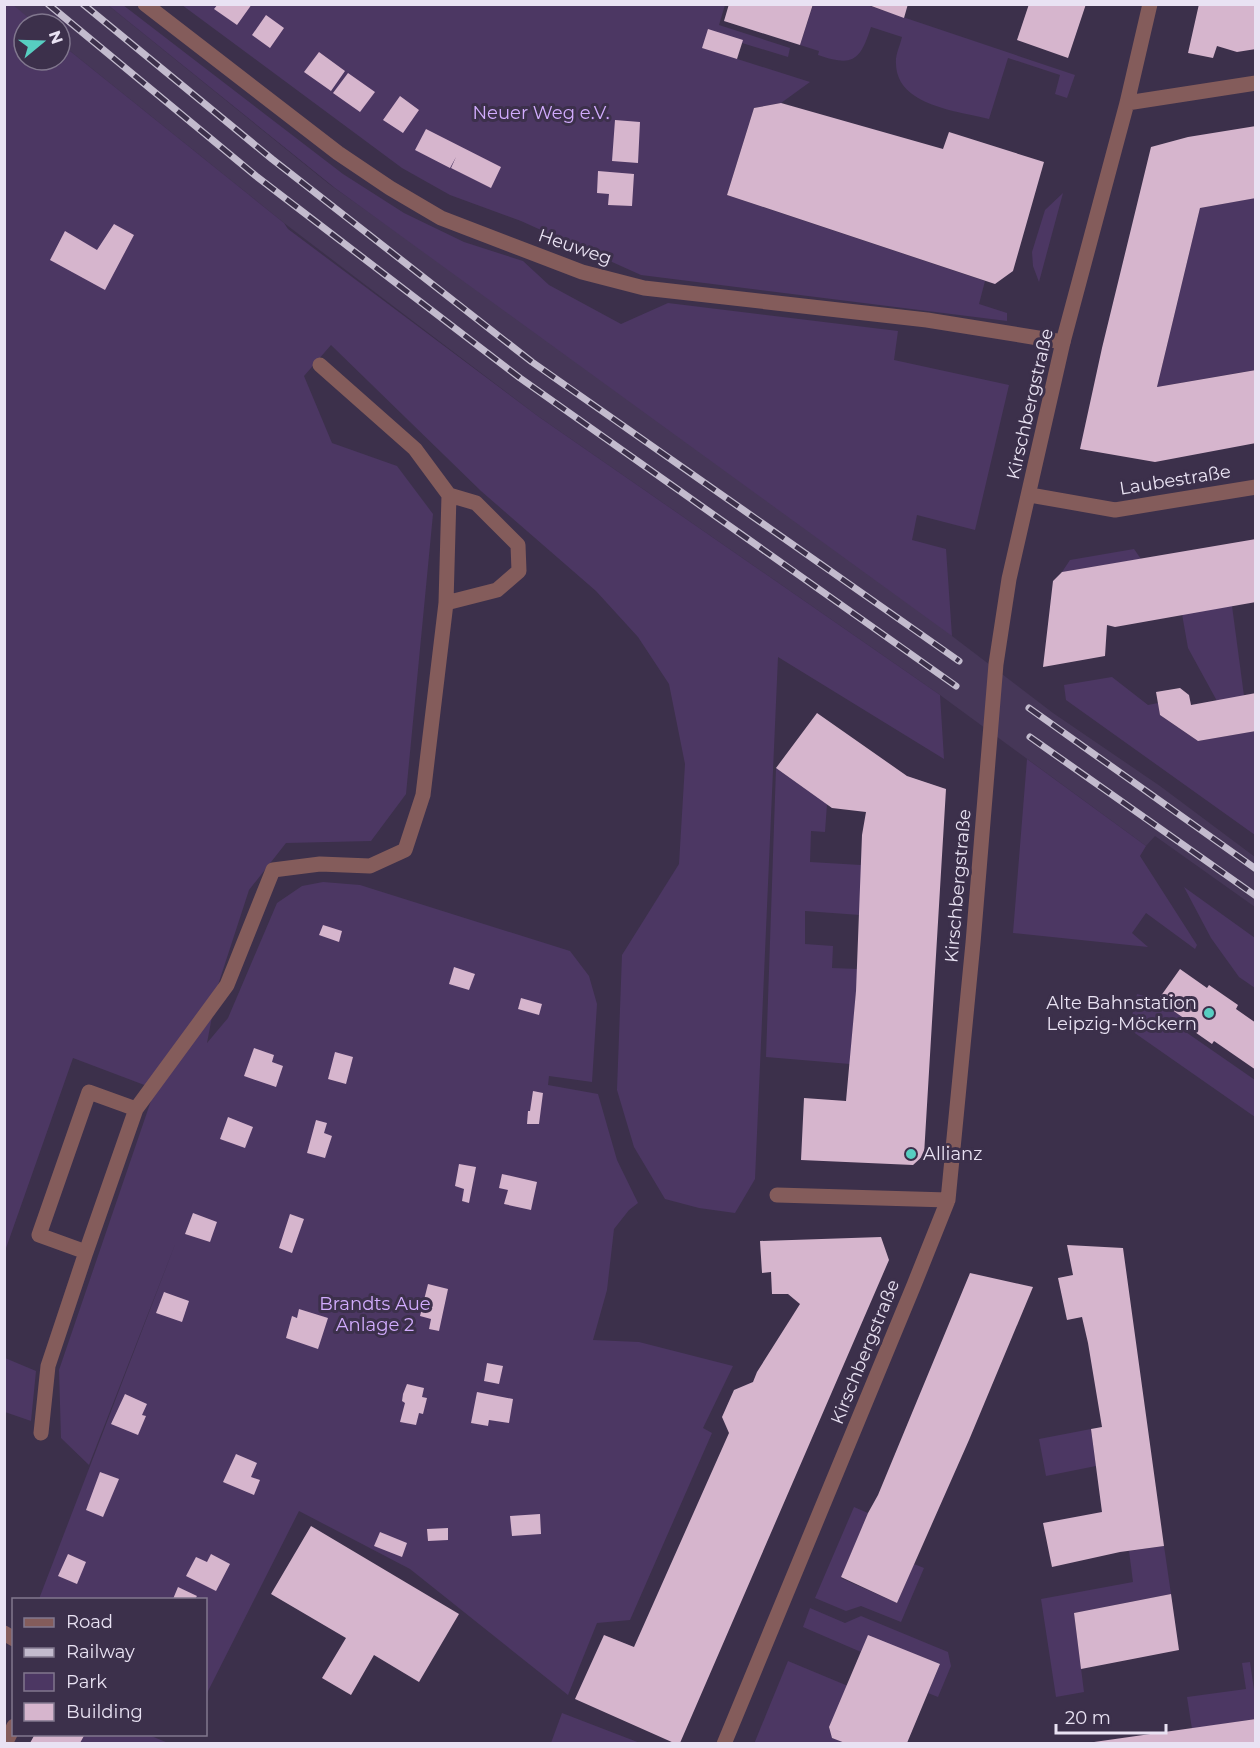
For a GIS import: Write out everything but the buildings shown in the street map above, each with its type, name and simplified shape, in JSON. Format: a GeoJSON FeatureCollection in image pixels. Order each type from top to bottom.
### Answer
{"type":"FeatureCollection","features":[{"type":"Feature","properties":{"kind":"street","name":"Heuweg"},"geometry":{"type":"LineString","coordinates":[[145,4],[338,153],[390,189],[441,218],[582,272],[644,288],[927,320],[1063,342]]}},
{"type":"Feature","properties":{"kind":"street","name":"Kirschbergstraße"},"geometry":{"type":"LineString","coordinates":[[724,1743],[948,1200],[996,664],[1009,579],[1030,495],[1063,342],[1127,103],[1150,4]]}},
{"type":"Feature","properties":{"kind":"street"},"geometry":{"type":"LineString","coordinates":[[1127,103],[1256,83]]}},
{"type":"Feature","properties":{"kind":"street"},"geometry":{"type":"LineString","coordinates":[[41,1433],[48,1366],[136,1109],[227,984],[273,870],[320,864],[370,866],[405,850],[423,795],[446,603],[449,495],[415,448],[320,365]]}},
{"type":"Feature","properties":{"kind":"street","name":"Laubestraße"},"geometry":{"type":"LineString","coordinates":[[1030,495],[1115,510],[1256,487]]}},
{"type":"Feature","properties":{"kind":"street"},"geometry":{"type":"LineString","coordinates":[[446,603],[497,590],[519,571],[518,545],[476,503],[449,495]]}},
{"type":"Feature","properties":{"kind":"street"},"geometry":{"type":"LineString","coordinates":[[86,1252],[39,1235],[77,1125],[89,1092],[136,1109]]}},
{"type":"Feature","properties":{"kind":"street"},"geometry":{"type":"LineString","coordinates":[[777,1195],[948,1200]]}},
{"type":"Feature","properties":{"kind":"shaded area"},"geometry":{"type":"Polygon","coordinates":[[[12,5],[108,5],[329,184],[926,608],[952,636],[1053,713],[1160,786],[1255,857],[1255,907],[1155,836],[1146,846],[940,695],[539,417],[284,223],[72,53],[72,12],[21,12],[12,5]]]}},
{"type":"Feature","properties":{"kind":"green space","name":"Brandts Aue Anlage 2"},"geometry":{"type":"Polygon","coordinates":[[[12,4],[22,12],[12,12],[12,72],[72,72],[72,53],[284,223],[288,229],[539,417],[940,695],[944,759],[778,657],[755,1179],[735,1213],[699,1208],[665,1199],[634,1147],[617,1090],[622,955],[679,864],[685,764],[669,684],[638,637],[596,591],[481,491],[331,345],[304,376],[332,443],[397,466],[433,514],[406,794],[371,841],[286,843],[249,890],[218,985],[207,1043],[228,1018],[277,903],[302,886],[323,882],[360,885],[570,951],[589,976],[597,1004],[592,1082],[549,1076],[548,1085],[598,1094],[617,1160],[638,1203],[629,1210],[614,1229],[607,1290],[593,1340],[639,1342],[733,1366],[703,1428],[712,1433],[630,1620],[597,1623],[568,1695],[410,1569],[299,1511],[207,1693],[207,1598],[39,1598],[176,1242],[89,1465],[61,1438],[59,1370],[155,1089],[73,1058],[5,1251],[4,5],[12,4]]]}},
{"type":"Feature","properties":{"kind":"green space"},"geometry":{"type":"Polygon","coordinates":[[[108,5],[123,5],[343,174],[404,213],[464,242],[523,261],[549,285],[621,324],[668,303],[898,331],[894,360],[1009,385],[975,530],[917,515],[912,540],[946,549],[952,636],[335,188],[108,5]]]}},
{"type":"Feature","properties":{"kind":"green space","name":"Neuer Weg e.V."},"geometry":{"type":"Polygon","coordinates":[[[182,5],[725,5],[719,25],[790,48],[788,57],[742,43],[703,48],[810,82],[781,103],[754,108],[727,195],[985,281],[979,304],[1007,313],[1007,321],[641,275],[521,221],[450,195],[402,168],[182,5]]]}},
{"type":"Feature","properties":{"kind":"green space"},"geometry":{"type":"Polygon","coordinates":[[[813,5],[870,5],[1075,75],[1067,98],[1055,94],[1060,75],[1008,58],[989,119],[946,109],[918,98],[899,78],[896,61],[902,37],[871,27],[859,54],[847,60],[830,59],[818,55],[819,51],[800,45],[813,5]]]}},
{"type":"Feature","properties":{"kind":"green space"},"geometry":{"type":"Polygon","coordinates":[[[1063,193],[1039,282],[1033,266],[1032,252],[1045,210],[1063,193]]]}},
{"type":"Feature","properties":{"kind":"green space"},"geometry":{"type":"Polygon","coordinates":[[[1255,198],[1255,370],[1157,387],[1200,208],[1255,198]]]}},
{"type":"Feature","properties":{"kind":"green space"},"geometry":{"type":"Polygon","coordinates":[[[1134,549],[1141,559],[1062,572],[1070,560],[1134,549]]]}},
{"type":"Feature","properties":{"kind":"green space"},"geometry":{"type":"Polygon","coordinates":[[[1232,606],[1244,696],[1217,701],[1188,648],[1182,614],[1232,606]]]}},
{"type":"Feature","properties":{"kind":"green space"},"geometry":{"type":"Polygon","coordinates":[[[1112,677],[1148,705],[1158,703],[1160,715],[1198,741],[1255,731],[1255,835],[1066,700],[1064,685],[1112,677]]]}},
{"type":"Feature","properties":{"kind":"green space"},"geometry":{"type":"Polygon","coordinates":[[[1027,759],[1146,846],[1140,856],[1197,945],[1195,949],[1146,913],[1132,933],[1148,947],[1013,933],[1027,759]]]}},
{"type":"Feature","properties":{"kind":"green space"},"geometry":{"type":"Polygon","coordinates":[[[776,768],[827,804],[825,832],[811,831],[810,862],[861,865],[860,915],[805,911],[805,944],[833,946],[832,968],[858,969],[850,1064],[766,1057],[776,768]]]}},
{"type":"Feature","properties":{"kind":"green space"},"geometry":{"type":"Polygon","coordinates":[[[1184,887],[1255,938],[1255,988],[1239,977],[1211,938],[1184,887]]]}},
{"type":"Feature","properties":{"kind":"green space"},"geometry":{"type":"Polygon","coordinates":[[[1137,994],[1158,1000],[1185,1019],[1180,1028],[1255,1080],[1255,1117],[1129,1029],[1137,994]]]}},
{"type":"Feature","properties":{"kind":"green space"},"geometry":{"type":"Polygon","coordinates":[[[5,1358],[36,1371],[31,1421],[5,1412],[5,1358]]]}},
{"type":"Feature","properties":{"kind":"green space"},"geometry":{"type":"Polygon","coordinates":[[[1091,1429],[1096,1466],[1046,1476],[1039,1439],[1091,1429]]]}},
{"type":"Feature","properties":{"kind":"green space"},"geometry":{"type":"Polygon","coordinates":[[[854,1507],[868,1513],[841,1578],[897,1603],[914,1564],[924,1568],[901,1622],[861,1606],[846,1611],[815,1598],[854,1507]]]}},
{"type":"Feature","properties":{"kind":"green space"},"geometry":{"type":"Polygon","coordinates":[[[1164,1546],[1171,1594],[1074,1613],[1084,1692],[1056,1697],[1041,1599],[1133,1582],[1129,1551],[1164,1546]]]}},
{"type":"Feature","properties":{"kind":"green space"},"geometry":{"type":"Polygon","coordinates":[[[810,1608],[845,1623],[861,1616],[948,1652],[951,1666],[938,1697],[928,1693],[940,1664],[868,1636],[861,1652],[803,1627],[810,1608]]]}},
{"type":"Feature","properties":{"kind":"green space"},"geometry":{"type":"Polygon","coordinates":[[[788,1661],[848,1686],[829,1727],[832,1738],[845,1743],[754,1744],[788,1661]]]}},
{"type":"Feature","properties":{"kind":"green space"},"geometry":{"type":"Polygon","coordinates":[[[1250,1662],[1255,1697],[1255,1719],[1192,1729],[1187,1697],[1246,1689],[1242,1663],[1250,1662]]]}},
{"type":"Feature","properties":{"kind":"green space"},"geometry":{"type":"Polygon","coordinates":[[[562,1713],[640,1743],[551,1743],[562,1713]]]}},
{"type":"Feature","properties":{"kind":"green space"},"geometry":{"type":"Polygon","coordinates":[[[84,1736],[151,1736],[168,1743],[80,1743],[84,1736]]]}},
{"type":"Feature","properties":{"kind":"railway"},"geometry":{"type":"LineString","coordinates":[[48,4],[256,176],[520,378],[956,686]]}},
{"type":"Feature","properties":{"kind":"railway"},"geometry":{"type":"LineString","coordinates":[[83,4],[272,159],[532,362],[959,661]]}},
{"type":"Feature","properties":{"kind":"railway"},"geometry":{"type":"LineString","coordinates":[[1029,708],[1256,869]]}},
{"type":"Feature","properties":{"kind":"railway"},"geometry":{"type":"LineString","coordinates":[[1030,737],[1256,896]]}},
{"type":"Feature","properties":{"kind":"place","name":"Alte Bahnstation Leipzig-Möckern"},"geometry":{"type":"Point","coordinates":[1209,1013]}},
{"type":"Feature","properties":{"kind":"place","name":"Allianz"},"geometry":{"type":"Point","coordinates":[911,1154]}}]}
